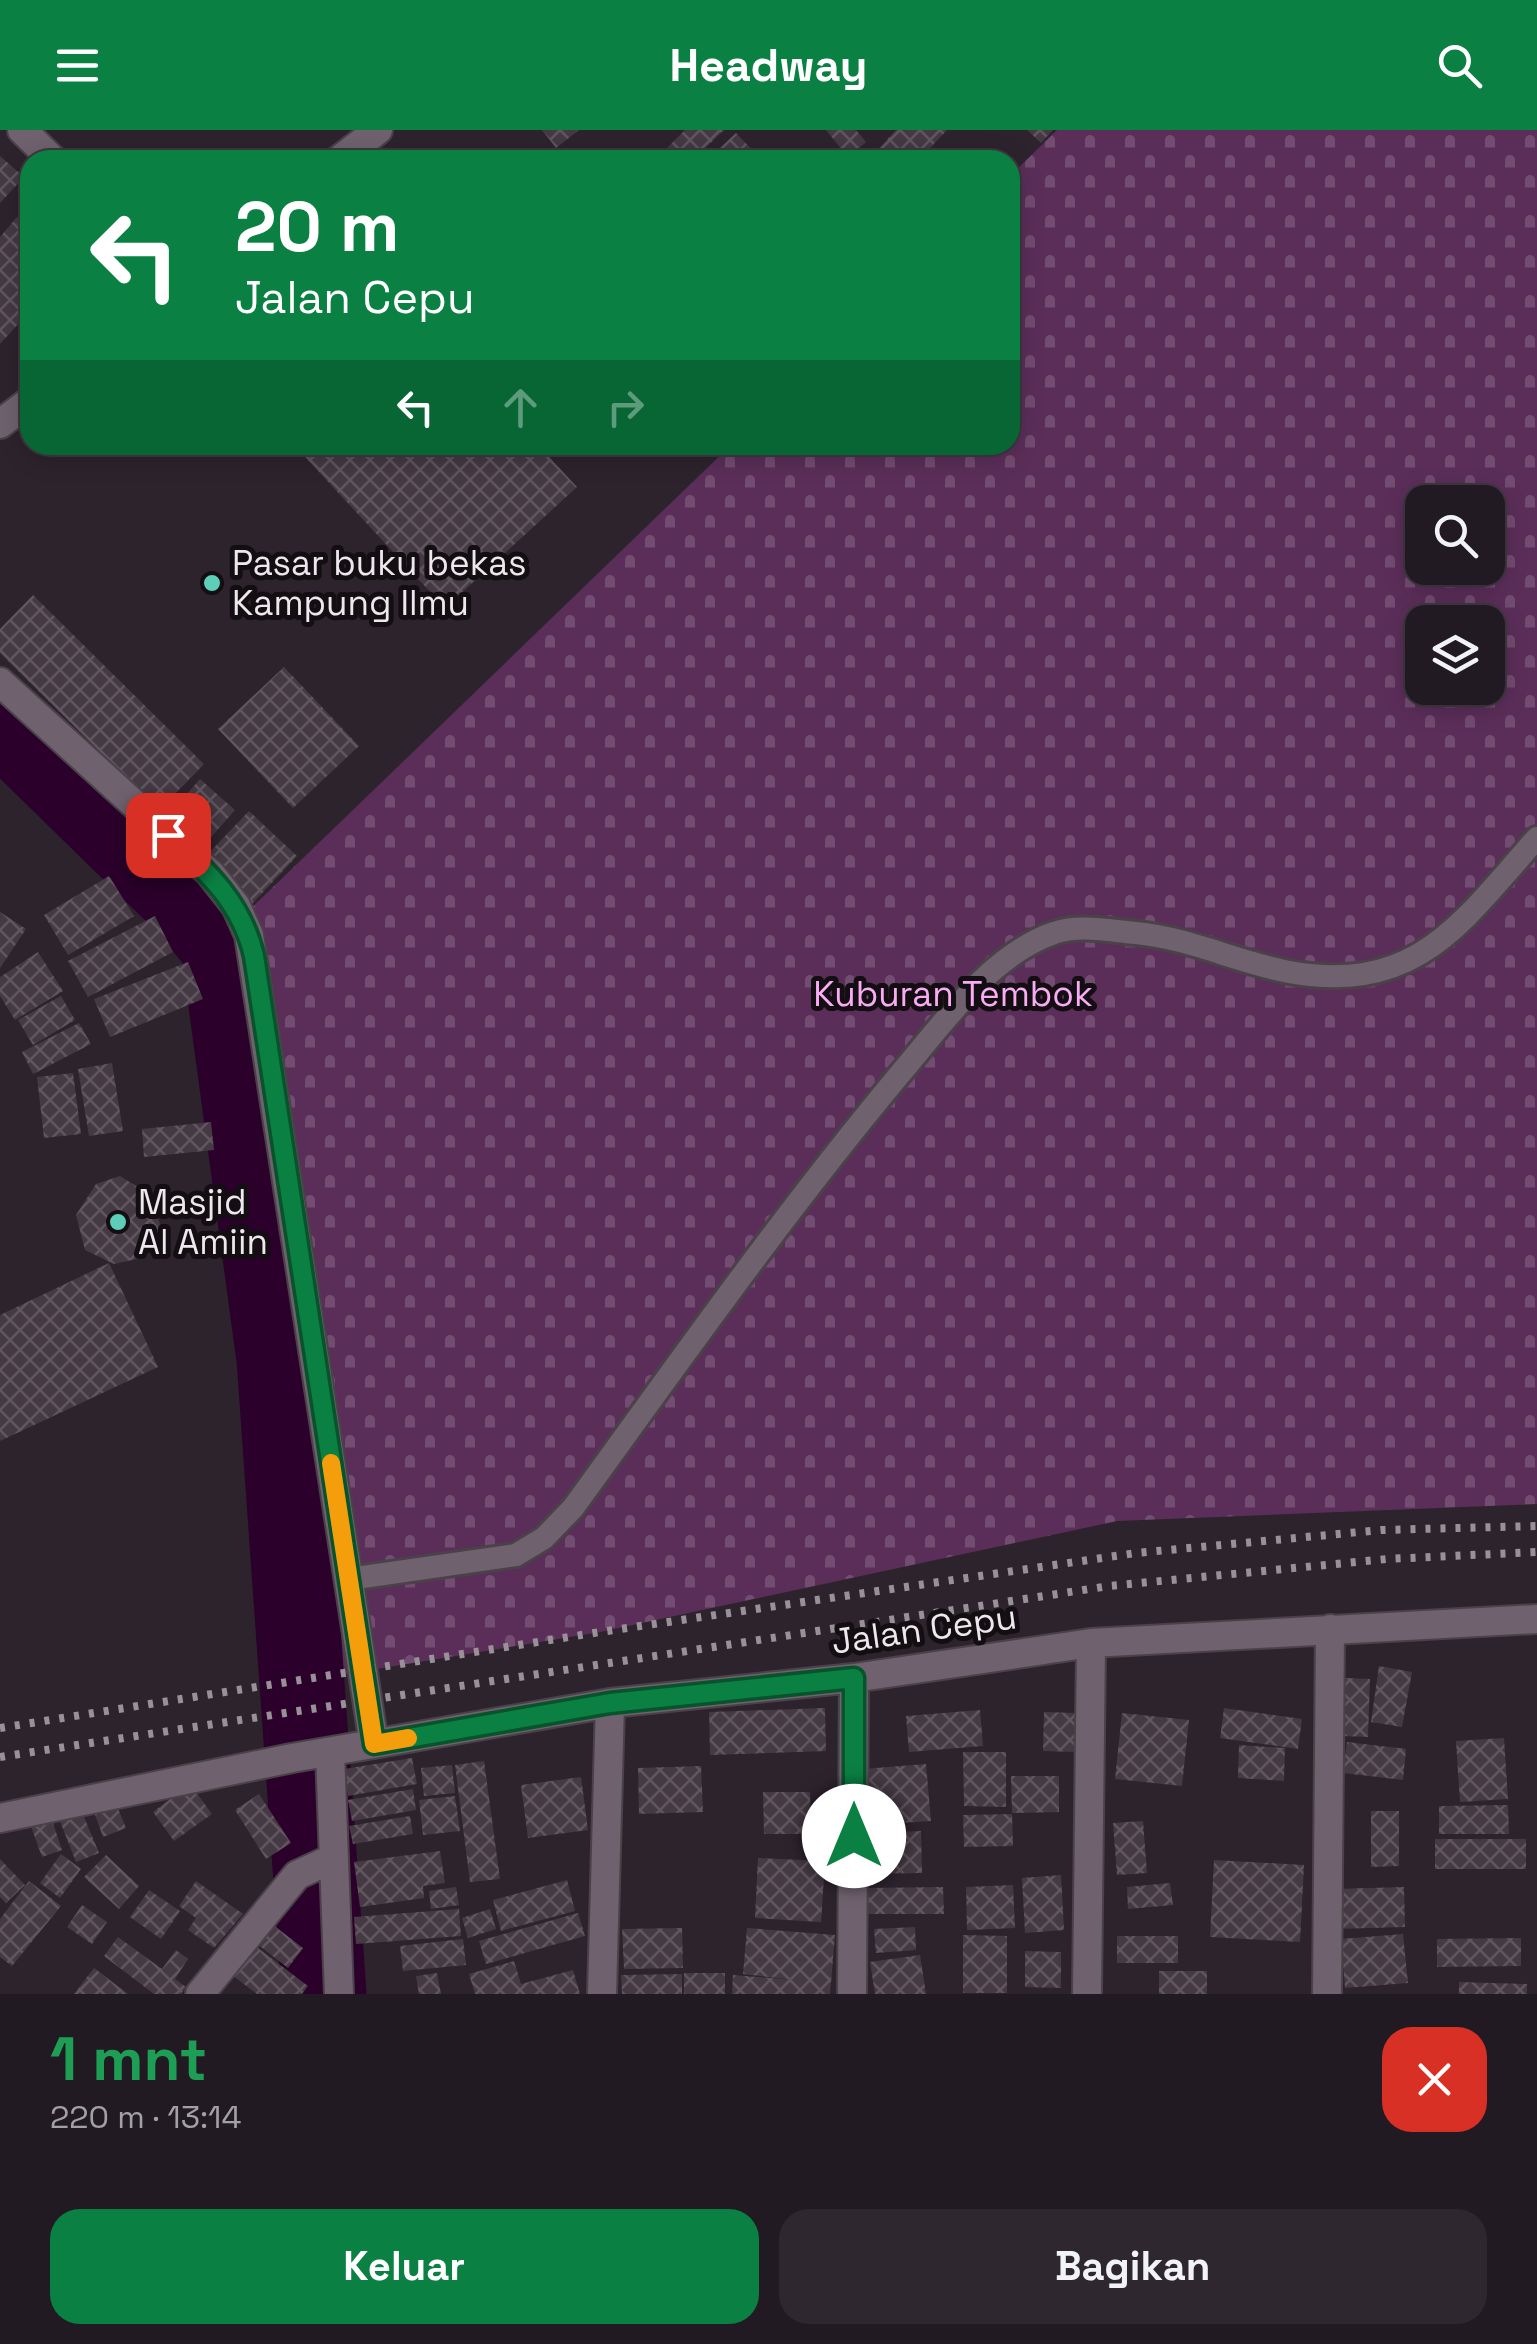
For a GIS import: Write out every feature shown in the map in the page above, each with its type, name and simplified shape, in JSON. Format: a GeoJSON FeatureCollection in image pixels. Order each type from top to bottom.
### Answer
{"type":"FeatureCollection","features":[{"type":"Feature","properties":{"kind":"street"},"geometry":{"type":"LineString","coordinates":[[22,130],[43,150]]}},
{"type":"Feature","properties":{"kind":"street"},"geometry":{"type":"LineString","coordinates":[[353,150],[378,130]]}},
{"type":"Feature","properties":{"kind":"street"},"geometry":{"type":"LineString","coordinates":[[0,424],[20,408]]}},
{"type":"Feature","properties":{"kind":"street"},"geometry":{"type":"LineString","coordinates":[[0,682],[210,873],[236,906],[250,935],[374,1744]]}},
{"type":"Feature","properties":{"kind":"street","name":"Jalan Cepu"},"geometry":{"type":"LineString","coordinates":[[0,1818],[292,1758],[610,1703],[854,1678],[1091,1643],[1537,1620]]}},
{"type":"Feature","properties":{"kind":"street"},"geometry":{"type":"LineString","coordinates":[[1327,1994],[1330,1628]]}},
{"type":"Feature","properties":{"kind":"street"},"geometry":{"type":"LineString","coordinates":[[1087,1994],[1091,1643]]}},
{"type":"Feature","properties":{"kind":"street"},"geometry":{"type":"LineString","coordinates":[[852,1994],[854,1678]]}},
{"type":"Feature","properties":{"kind":"street"},"geometry":{"type":"LineString","coordinates":[[602,1994],[610,1703]]}},
{"type":"Feature","properties":{"kind":"street"},"geometry":{"type":"LineString","coordinates":[[328,1752],[322,1863],[339,1994]]}},
{"type":"Feature","properties":{"kind":"street"},"geometry":{"type":"LineString","coordinates":[[200,1994],[297,1875],[322,1863]]}},
{"type":"Feature","properties":{"kind":"lane"},"geometry":{"type":"LineString","coordinates":[[349,1580],[516,1555],[544,1538],[573,1508],[837,1150],[1000,963],[1055,932],[1092,929],[1160,935],[1290,972],[1368,977],[1410,962],[1464,921],[1537,838]]}},
{"type":"Feature","properties":{"kind":"green space","name":"Kuburan Tembok"},"geometry":{"type":"Polygon","coordinates":[[[1057,130],[1537,130],[1537,1504],[1117,1521],[600,1632],[334,1676],[236,923],[721,455],[1020,455],[1020,166],[1057,130]]]}},
{"type":"Feature","properties":{"kind":"building"},"geometry":{"type":"Polygon","coordinates":[[[542,130],[579,130],[556,148],[542,130]]]}},
{"type":"Feature","properties":{"kind":"building"},"geometry":{"type":"Polygon","coordinates":[[[685,130],[724,130],[703,150],[665,150],[685,130]]]}},
{"type":"Feature","properties":{"kind":"building"},"geometry":{"type":"Polygon","coordinates":[[[826,130],[856,130],[866,142],[856,150],[842,150],[826,130]]]}},
{"type":"Feature","properties":{"kind":"building"},"geometry":{"type":"Polygon","coordinates":[[[896,130],[947,130],[928,150],[877,150],[896,130]]]}},
{"type":"Feature","properties":{"kind":"building"},"geometry":{"type":"Polygon","coordinates":[[[1027,130],[1053,130],[1041,143],[1027,130]]]}},
{"type":"Feature","properties":{"kind":"building"},"geometry":{"type":"Polygon","coordinates":[[[736,133],[752,150],[718,150],[736,133]]]}},
{"type":"Feature","properties":{"kind":"building"},"geometry":{"type":"Polygon","coordinates":[[[0,156],[20,174],[20,181],[0,203],[0,156]]]}},
{"type":"Feature","properties":{"kind":"building"},"geometry":{"type":"Polygon","coordinates":[[[17,217],[20,220],[20,322],[0,344],[0,237],[17,217]]]}},
{"type":"Feature","properties":{"kind":"building"},"geometry":{"type":"Polygon","coordinates":[[[303,455],[547,455],[577,487],[445,608],[303,455]]]}},
{"type":"Feature","properties":{"kind":"building"},"geometry":{"type":"Polygon","coordinates":[[[33,595],[204,764],[159,810],[0,653],[0,629],[33,595]]]}},
{"type":"Feature","properties":{"kind":"building"},"geometry":{"type":"Polygon","coordinates":[[[284,667],[359,746],[293,808],[218,729],[284,667]]]}},
{"type":"Feature","properties":{"kind":"building"},"geometry":{"type":"Polygon","coordinates":[[[200,779],[235,810],[198,852],[163,821],[200,779]]]}},
{"type":"Feature","properties":{"kind":"building"},"geometry":{"type":"Polygon","coordinates":[[[249,811],[297,856],[251,905],[202,860],[249,811]]]}},
{"type":"Feature","properties":{"kind":"building"},"geometry":{"type":"Polygon","coordinates":[[[109,876],[134,916],[68,955],[44,915],[109,876]]]}},
{"type":"Feature","properties":{"kind":"building"},"geometry":{"type":"Polygon","coordinates":[[[0,912],[26,929],[0,968],[0,912]]]}},
{"type":"Feature","properties":{"kind":"building"},"geometry":{"type":"Polygon","coordinates":[[[155,916],[173,952],[88,997],[68,961],[155,916]]]}},
{"type":"Feature","properties":{"kind":"building"},"geometry":{"type":"Polygon","coordinates":[[[38,952],[63,991],[15,1020],[0,996],[0,977],[38,952]]]}},
{"type":"Feature","properties":{"kind":"building"},"geometry":{"type":"Polygon","coordinates":[[[188,962],[203,999],[110,1037],[94,999],[188,962]]]}},
{"type":"Feature","properties":{"kind":"building"},"geometry":{"type":"Polygon","coordinates":[[[61,996],[75,1020],[33,1045],[18,1020],[61,996]]]}},
{"type":"Feature","properties":{"kind":"building"},"geometry":{"type":"Polygon","coordinates":[[[79,1023],[91,1044],[33,1074],[22,1052],[79,1023]]]}},
{"type":"Feature","properties":{"kind":"building"},"geometry":{"type":"Polygon","coordinates":[[[112,1063],[123,1131],[89,1136],[78,1069],[112,1063]]]}},
{"type":"Feature","properties":{"kind":"building"},"geometry":{"type":"Polygon","coordinates":[[[73,1073],[81,1134],[44,1138],[37,1077],[73,1073]]]}},
{"type":"Feature","properties":{"kind":"building"},"geometry":{"type":"Polygon","coordinates":[[[211,1122],[214,1150],[144,1157],[142,1129],[211,1122]]]}},
{"type":"Feature","properties":{"kind":"building","name":"Masjid Al Amiin"},"geometry":{"type":"Polygon","coordinates":[[[120,1176],[152,1196],[161,1228],[141,1258],[114,1264],[85,1250],[76,1215],[96,1184],[120,1176]]]}},
{"type":"Feature","properties":{"kind":"building"},"geometry":{"type":"Polygon","coordinates":[[[109,1263],[158,1367],[0,1441],[0,1315],[109,1263]]]}},
{"type":"Feature","properties":{"kind":"building"},"geometry":{"type":"Polygon","coordinates":[[[1379,1666],[1412,1672],[1402,1727],[1371,1722],[1379,1666]]]}},
{"type":"Feature","properties":{"kind":"building"},"geometry":{"type":"Polygon","coordinates":[[[1345,1678],[1370,1679],[1368,1737],[1342,1736],[1345,1678]]]}},
{"type":"Feature","properties":{"kind":"building"},"geometry":{"type":"Polygon","coordinates":[[[825,1708],[826,1751],[710,1755],[709,1712],[825,1708]]]}},
{"type":"Feature","properties":{"kind":"building"},"geometry":{"type":"Polygon","coordinates":[[[1224,1708],[1302,1719],[1298,1749],[1220,1738],[1224,1708]]]}},
{"type":"Feature","properties":{"kind":"building"},"geometry":{"type":"Polygon","coordinates":[[[980,1710],[983,1746],[909,1752],[906,1716],[980,1710]]]}},
{"type":"Feature","properties":{"kind":"building"},"geometry":{"type":"Polygon","coordinates":[[[1044,1712],[1077,1713],[1076,1752],[1043,1751],[1044,1712]]]}},
{"type":"Feature","properties":{"kind":"building"},"geometry":{"type":"Polygon","coordinates":[[[1122,1713],[1189,1720],[1182,1786],[1115,1779],[1122,1713]]]}},
{"type":"Feature","properties":{"kind":"building"},"geometry":{"type":"Polygon","coordinates":[[[1504,1738],[1508,1799],[1460,1802],[1456,1741],[1504,1738]]]}},
{"type":"Feature","properties":{"kind":"building"},"geometry":{"type":"Polygon","coordinates":[[[1347,1742],[1406,1749],[1403,1780],[1343,1773],[1347,1742]]]}},
{"type":"Feature","properties":{"kind":"building"},"geometry":{"type":"Polygon","coordinates":[[[1239,1745],[1285,1748],[1284,1781],[1238,1778],[1239,1745]]]}},
{"type":"Feature","properties":{"kind":"building"},"geometry":{"type":"Polygon","coordinates":[[[963,1752],[1006,1752],[1006,1807],[964,1806],[963,1752]]]}},
{"type":"Feature","properties":{"kind":"building"},"geometry":{"type":"Polygon","coordinates":[[[412,1758],[417,1784],[348,1796],[344,1769],[412,1758]]]}},
{"type":"Feature","properties":{"kind":"building"},"geometry":{"type":"Polygon","coordinates":[[[484,1761],[500,1879],[470,1882],[455,1765],[484,1761]]]}},
{"type":"Feature","properties":{"kind":"building"},"geometry":{"type":"Polygon","coordinates":[[[926,1764],[931,1821],[867,1825],[863,1769],[926,1764]]]}},
{"type":"Feature","properties":{"kind":"building"},"geometry":{"type":"Polygon","coordinates":[[[452,1765],[455,1793],[424,1796],[421,1768],[452,1765]]]}},
{"type":"Feature","properties":{"kind":"building"},"geometry":{"type":"Polygon","coordinates":[[[701,1766],[703,1812],[639,1814],[638,1768],[701,1766]]]}},
{"type":"Feature","properties":{"kind":"building"},"geometry":{"type":"Polygon","coordinates":[[[1011,1776],[1059,1776],[1059,1812],[1012,1813],[1011,1776]]]}},
{"type":"Feature","properties":{"kind":"building"},"geometry":{"type":"Polygon","coordinates":[[[581,1777],[588,1830],[528,1838],[521,1785],[581,1777]]]}},
{"type":"Feature","properties":{"kind":"building"},"geometry":{"type":"Polygon","coordinates":[[[190,1784],[212,1814],[174,1841],[153,1812],[190,1784]]]}},
{"type":"Feature","properties":{"kind":"building"},"geometry":{"type":"Polygon","coordinates":[[[413,1789],[416,1810],[352,1821],[348,1800],[413,1789]]]}},
{"type":"Feature","properties":{"kind":"building"},"geometry":{"type":"Polygon","coordinates":[[[763,1792],[810,1792],[811,1834],[764,1834],[763,1792]]]}},
{"type":"Feature","properties":{"kind":"building"},"geometry":{"type":"Polygon","coordinates":[[[259,1794],[291,1843],[266,1859],[235,1810],[259,1794]]]}},
{"type":"Feature","properties":{"kind":"building"},"geometry":{"type":"Polygon","coordinates":[[[455,1796],[460,1831],[423,1835],[419,1800],[455,1796]]]}},
{"type":"Feature","properties":{"kind":"building"},"geometry":{"type":"Polygon","coordinates":[[[115,1801],[126,1828],[103,1837],[93,1809],[115,1801]]]}},
{"type":"Feature","properties":{"kind":"building"},"geometry":{"type":"Polygon","coordinates":[[[1508,1805],[1509,1834],[1439,1834],[1439,1806],[1508,1805]]]}},
{"type":"Feature","properties":{"kind":"building"},"geometry":{"type":"Polygon","coordinates":[[[80,1807],[99,1853],[76,1862],[58,1816],[80,1807]]]}},
{"type":"Feature","properties":{"kind":"building"},"geometry":{"type":"Polygon","coordinates":[[[1371,1811],[1399,1811],[1399,1866],[1371,1867],[1371,1811]]]}},
{"type":"Feature","properties":{"kind":"building"},"geometry":{"type":"Polygon","coordinates":[[[50,1814],[62,1850],[42,1857],[29,1821],[50,1814]]]}},
{"type":"Feature","properties":{"kind":"building"},"geometry":{"type":"Polygon","coordinates":[[[1012,1814],[1013,1846],[964,1847],[963,1815],[1012,1814]]]}},
{"type":"Feature","properties":{"kind":"building"},"geometry":{"type":"Polygon","coordinates":[[[410,1816],[413,1834],[353,1844],[349,1826],[410,1816]]]}},
{"type":"Feature","properties":{"kind":"building"},"geometry":{"type":"Polygon","coordinates":[[[1143,1821],[1147,1873],[1117,1875],[1113,1823],[1143,1821]]]}},
{"type":"Feature","properties":{"kind":"building"},"geometry":{"type":"Polygon","coordinates":[[[921,1831],[922,1873],[869,1874],[868,1833],[921,1831]]]}},
{"type":"Feature","properties":{"kind":"building"},"geometry":{"type":"Polygon","coordinates":[[[1435,1839],[1526,1839],[1526,1869],[1435,1869],[1435,1839]]]}},
{"type":"Feature","properties":{"kind":"building"},"geometry":{"type":"Polygon","coordinates":[[[440,1851],[445,1883],[423,1886],[424,1898],[360,1907],[354,1862],[440,1851]]]}},
{"type":"Feature","properties":{"kind":"building"},"geometry":{"type":"Polygon","coordinates":[[[61,1854],[81,1869],[60,1898],[40,1883],[61,1854]]]}},
{"type":"Feature","properties":{"kind":"building"},"geometry":{"type":"Polygon","coordinates":[[[106,1855],[139,1886],[119,1909],[84,1877],[106,1855]]]}},
{"type":"Feature","properties":{"kind":"building"},"geometry":{"type":"Polygon","coordinates":[[[758,1858],[825,1861],[821,1922],[755,1918],[758,1858]]]}},
{"type":"Feature","properties":{"kind":"building"},"geometry":{"type":"Polygon","coordinates":[[[0,1859],[25,1885],[6,1903],[0,1897],[0,1859]]]}},
{"type":"Feature","properties":{"kind":"building"},"geometry":{"type":"Polygon","coordinates":[[[1214,1860],[1304,1865],[1300,1942],[1210,1937],[1214,1860]]]}},
{"type":"Feature","properties":{"kind":"building"},"geometry":{"type":"Polygon","coordinates":[[[1061,1875],[1064,1930],[1025,1933],[1022,1878],[1061,1875]]]}},
{"type":"Feature","properties":{"kind":"building"},"geometry":{"type":"Polygon","coordinates":[[[567,1880],[575,1911],[501,1931],[493,1900],[567,1880]]]}},
{"type":"Feature","properties":{"kind":"building"},"geometry":{"type":"Polygon","coordinates":[[[29,1881],[61,1906],[12,1966],[0,1957],[0,1919],[29,1881]]]}},
{"type":"Feature","properties":{"kind":"building"},"geometry":{"type":"Polygon","coordinates":[[[196,1881],[243,1914],[214,1948],[188,1930],[196,1918],[179,1906],[196,1881]]]}},
{"type":"Feature","properties":{"kind":"building"},"geometry":{"type":"Polygon","coordinates":[[[1170,1883],[1173,1905],[1128,1909],[1127,1887],[1170,1883]]]}},
{"type":"Feature","properties":{"kind":"building"},"geometry":{"type":"Polygon","coordinates":[[[1013,1885],[1015,1928],[967,1930],[966,1887],[1013,1885]]]}},
{"type":"Feature","properties":{"kind":"building"},"geometry":{"type":"Polygon","coordinates":[[[456,1887],[459,1905],[431,1909],[429,1891],[456,1887]]]}},
{"type":"Feature","properties":{"kind":"building"},"geometry":{"type":"Polygon","coordinates":[[[943,1887],[944,1914],[867,1914],[867,1888],[943,1887]]]}},
{"type":"Feature","properties":{"kind":"building"},"geometry":{"type":"Polygon","coordinates":[[[1404,1887],[1405,1927],[1335,1929],[1334,1889],[1404,1887]]]}},
{"type":"Feature","properties":{"kind":"building"},"geometry":{"type":"Polygon","coordinates":[[[149,1890],[180,1911],[161,1939],[130,1917],[149,1890]]]}},
{"type":"Feature","properties":{"kind":"building"},"geometry":{"type":"Polygon","coordinates":[[[82,1905],[107,1922],[92,1944],[67,1927],[82,1905]]]}},
{"type":"Feature","properties":{"kind":"building"},"geometry":{"type":"Polygon","coordinates":[[[459,1909],[461,1936],[356,1944],[354,1917],[459,1909]]]}},
{"type":"Feature","properties":{"kind":"building"},"geometry":{"type":"Polygon","coordinates":[[[490,1909],[496,1929],[468,1938],[462,1918],[490,1909]]]}},
{"type":"Feature","properties":{"kind":"building"},"geometry":{"type":"Polygon","coordinates":[[[578,1913],[585,1936],[486,1964],[479,1941],[578,1913]]]}},
{"type":"Feature","properties":{"kind":"building"},"geometry":{"type":"Polygon","coordinates":[[[268,1921],[303,1948],[288,1968],[252,1940],[268,1921]]]}},
{"type":"Feature","properties":{"kind":"building"},"geometry":{"type":"Polygon","coordinates":[[[915,1927],[916,1950],[876,1953],[874,1929],[915,1927]]]}},
{"type":"Feature","properties":{"kind":"building"},"geometry":{"type":"Polygon","coordinates":[[[682,1928],[683,1968],[624,1969],[622,1929],[682,1928]]]}},
{"type":"Feature","properties":{"kind":"building"},"geometry":{"type":"Polygon","coordinates":[[[747,1928],[835,1935],[830,1994],[732,1994],[733,1975],[795,1980],[743,1974],[747,1928]]]}},
{"type":"Feature","properties":{"kind":"building"},"geometry":{"type":"Polygon","coordinates":[[[1403,1934],[1408,1983],[1345,1988],[1341,1939],[1403,1934]]]}},
{"type":"Feature","properties":{"kind":"building"},"geometry":{"type":"Polygon","coordinates":[[[963,1935],[1007,1936],[1007,1993],[963,1993],[963,1935]]]}},
{"type":"Feature","properties":{"kind":"building"},"geometry":{"type":"Polygon","coordinates":[[[1117,1936],[1178,1936],[1178,1963],[1117,1963],[1117,1936]]]}},
{"type":"Feature","properties":{"kind":"building"},"geometry":{"type":"Polygon","coordinates":[[[118,1937],[162,1969],[176,1950],[188,1959],[175,1979],[186,1987],[181,1994],[154,1994],[104,1956],[118,1937]]]}},
{"type":"Feature","properties":{"kind":"building"},"geometry":{"type":"Polygon","coordinates":[[[1521,1938],[1521,1966],[1437,1967],[1437,1939],[1521,1938]]]}},
{"type":"Feature","properties":{"kind":"building"},"geometry":{"type":"Polygon","coordinates":[[[463,1939],[466,1965],[403,1971],[400,1946],[463,1939]]]}},
{"type":"Feature","properties":{"kind":"building"},"geometry":{"type":"Polygon","coordinates":[[[254,1945],[308,1986],[302,1994],[257,1994],[232,1975],[254,1945]]]}},
{"type":"Feature","properties":{"kind":"building"},"geometry":{"type":"Polygon","coordinates":[[[1025,1951],[1061,1952],[1061,1988],[1025,1987],[1025,1951]]]}},
{"type":"Feature","properties":{"kind":"building"},"geometry":{"type":"Polygon","coordinates":[[[920,1955],[926,1994],[875,1994],[870,1962],[920,1955]]]}},
{"type":"Feature","properties":{"kind":"building"},"geometry":{"type":"Polygon","coordinates":[[[514,1961],[521,1984],[573,1970],[580,1994],[475,1994],[469,1974],[514,1961]]]}},
{"type":"Feature","properties":{"kind":"building"},"geometry":{"type":"Polygon","coordinates":[[[94,1968],[128,1994],[74,1994],[94,1968]]]}},
{"type":"Feature","properties":{"kind":"building"},"geometry":{"type":"Polygon","coordinates":[[[1159,1971],[1207,1971],[1207,1994],[1159,1994],[1159,1971]]]}},
{"type":"Feature","properties":{"kind":"building"},"geometry":{"type":"Polygon","coordinates":[[[437,1973],[441,1994],[419,1994],[416,1976],[437,1973]]]}},
{"type":"Feature","properties":{"kind":"building"},"geometry":{"type":"Polygon","coordinates":[[[684,1973],[725,1973],[725,1994],[684,1994],[684,1973]]]}},
{"type":"Feature","properties":{"kind":"building"},"geometry":{"type":"Polygon","coordinates":[[[682,1974],[682,1994],[622,1994],[621,1975],[682,1974]]]}},
{"type":"Feature","properties":{"kind":"building"},"geometry":{"type":"Polygon","coordinates":[[[1459,1982],[1527,1984],[1527,1994],[1459,1994],[1459,1982]]]}},
{"type":"Feature","properties":{"kind":"waterway"},"geometry":{"type":"LineString","coordinates":[[0,719],[188,903],[223,945],[279,1359],[324,1994]]}},
{"type":"Feature","properties":{"kind":"railway"},"geometry":{"type":"LineString","coordinates":[[0,1728],[600,1632],[1136,1553],[1381,1530],[1537,1526]]}},
{"type":"Feature","properties":{"kind":"railway"},"geometry":{"type":"LineString","coordinates":[[0,1757],[1109,1586],[1387,1559],[1537,1552]]}},
{"type":"Feature","properties":{"kind":"slow traffic"},"geometry":{"type":"LineString","coordinates":[[331,1463],[374,1744],[408,1738]]}},
{"type":"Feature","properties":{"kind":"place","name":"Pasar buku bekas Kampung Ilmu"},"geometry":{"type":"Point","coordinates":[212,583]}},
{"type":"Feature","properties":{"kind":"place","name":"Masjid Al Amiin"},"geometry":{"type":"Point","coordinates":[118,1222]}},
{"type":"Feature","properties":{"kind":"route"},"geometry":{"type":"LineString","coordinates":[[168,835],[210,873],[236,906],[250,935],[374,1744],[610,1703],[854,1678],[854,1836]]}}]}
